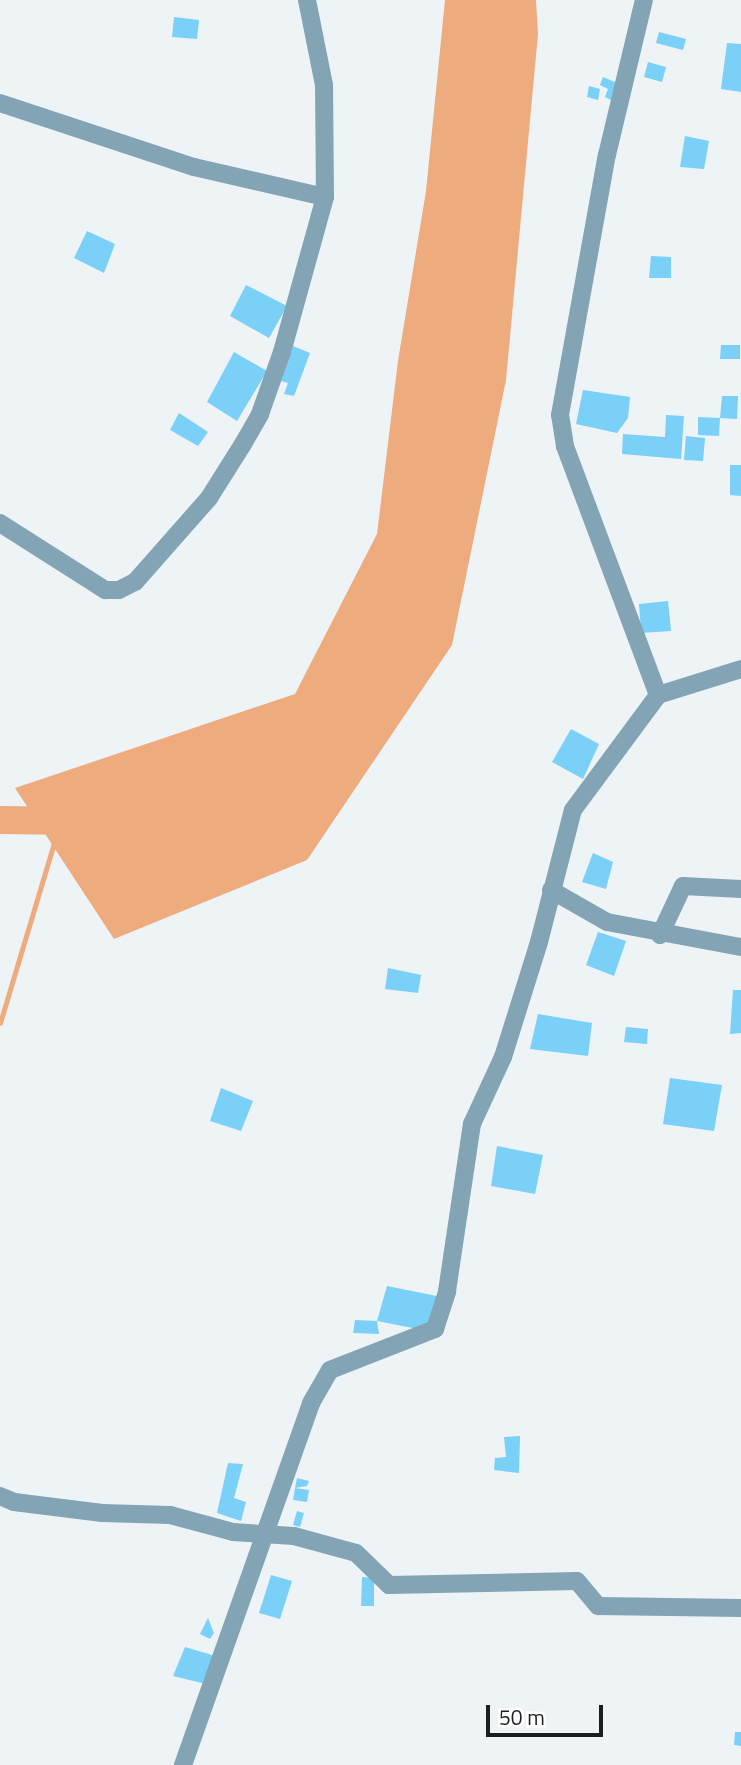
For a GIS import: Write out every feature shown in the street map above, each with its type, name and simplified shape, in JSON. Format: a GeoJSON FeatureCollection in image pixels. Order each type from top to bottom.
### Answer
{"type":"FeatureCollection","features":[{"type":"Feature","properties":{"kind":"street"},"geometry":{"type":"LineString","coordinates":[[0,523],[105,590],[135,582],[209,498],[260,414],[325,197],[324,85],[307,0]]}},
{"type":"Feature","properties":{"kind":"street"},"geometry":{"type":"LineString","coordinates":[[645,0],[607,155],[560,415],[569,457],[658,695]]}},
{"type":"Feature","properties":{"kind":"street"},"geometry":{"type":"LineString","coordinates":[[0,103],[194,167],[325,197]]}},
{"type":"Feature","properties":{"kind":"street"},"geometry":{"type":"LineString","coordinates":[[183,1765],[268,1531],[311,1403],[330,1370],[435,1329],[447,1291],[472,1124],[503,1057],[573,810],[658,695],[741,669]]}},
{"type":"Feature","properties":{"kind":"street"},"geometry":{"type":"LineString","coordinates":[[660,935],[683,886],[741,889]]}},
{"type":"Feature","properties":{"kind":"street"},"geometry":{"type":"LineString","coordinates":[[551,890],[607,922],[660,935],[741,947]]}},
{"type":"Feature","properties":{"kind":"street"},"geometry":{"type":"LineString","coordinates":[[0,1496],[14,1502],[102,1513],[170,1515],[233,1532],[268,1531],[356,1553],[388,1585],[577,1581],[598,1606],[741,1608]]}},
{"type":"Feature","properties":{"kind":"shaded area"},"geometry":{"type":"Polygon","coordinates":[[[445,0],[536,0],[538,34],[506,380],[452,645],[307,860],[114,939],[15,788],[295,694],[377,534],[398,361],[426,191],[445,0]]]}},
{"type":"Feature","properties":{"kind":"building"},"geometry":{"type":"Polygon","coordinates":[[[174,17],[199,20],[197,39],[172,37],[174,17]]]}},
{"type":"Feature","properties":{"kind":"building"},"geometry":{"type":"Polygon","coordinates":[[[659,32],[686,39],[683,50],[656,43],[659,32]]]}},
{"type":"Feature","properties":{"kind":"building"},"geometry":{"type":"Polygon","coordinates":[[[727,43],[741,44],[741,92],[721,89],[727,43]]]}},
{"type":"Feature","properties":{"kind":"building"},"geometry":{"type":"Polygon","coordinates":[[[648,62],[666,67],[662,82],[644,77],[648,62]]]}},
{"type":"Feature","properties":{"kind":"building"},"geometry":{"type":"Polygon","coordinates":[[[603,77],[622,85],[615,102],[605,97],[608,89],[600,85],[603,77]]]}},
{"type":"Feature","properties":{"kind":"building"},"geometry":{"type":"Polygon","coordinates":[[[589,86],[600,89],[598,100],[587,97],[589,86]]]}},
{"type":"Feature","properties":{"kind":"building"},"geometry":{"type":"Polygon","coordinates":[[[685,136],[709,141],[704,169],[680,167],[685,136]]]}},
{"type":"Feature","properties":{"kind":"building"},"geometry":{"type":"Polygon","coordinates":[[[87,231],[115,244],[104,273],[74,258],[87,231]]]}},
{"type":"Feature","properties":{"kind":"building"},"geometry":{"type":"Polygon","coordinates":[[[651,256],[671,257],[671,278],[649,278],[651,256]]]}},
{"type":"Feature","properties":{"kind":"building"},"geometry":{"type":"Polygon","coordinates":[[[246,285],[287,306],[269,338],[230,316],[246,285]]]}},
{"type":"Feature","properties":{"kind":"building"},"geometry":{"type":"Polygon","coordinates":[[[721,345],[740,345],[740,359],[720,359],[721,345]]]}},
{"type":"Feature","properties":{"kind":"building"},"geometry":{"type":"Polygon","coordinates":[[[293,346],[310,353],[294,396],[284,394],[288,383],[281,381],[293,346]]]}},
{"type":"Feature","properties":{"kind":"building"},"geometry":{"type":"Polygon","coordinates":[[[234,352],[267,371],[237,421],[207,402],[234,352]]]}},
{"type":"Feature","properties":{"kind":"building"},"geometry":{"type":"Polygon","coordinates":[[[583,390],[630,397],[628,418],[617,433],[576,424],[583,390]]]}},
{"type":"Feature","properties":{"kind":"building"},"geometry":{"type":"Polygon","coordinates":[[[722,396],[738,396],[737,419],[720,418],[722,396]]]}},
{"type":"Feature","properties":{"kind":"building"},"geometry":{"type":"Polygon","coordinates":[[[179,413],[208,432],[198,446],[170,430],[179,413]]]}},
{"type":"Feature","properties":{"kind":"building"},"geometry":{"type":"Polygon","coordinates":[[[666,415],[684,416],[681,459],[622,454],[623,434],[665,437],[666,415]]]}},
{"type":"Feature","properties":{"kind":"building"},"geometry":{"type":"Polygon","coordinates":[[[698,417],[720,418],[719,436],[698,435],[698,417]]]}},
{"type":"Feature","properties":{"kind":"building"},"geometry":{"type":"Polygon","coordinates":[[[686,436],[705,438],[703,461],[684,460],[686,436]]]}},
{"type":"Feature","properties":{"kind":"building"},"geometry":{"type":"Polygon","coordinates":[[[730,465],[741,465],[741,496],[730,495],[730,465]]]}},
{"type":"Feature","properties":{"kind":"building"},"geometry":{"type":"Polygon","coordinates":[[[668,601],[671,631],[641,633],[639,604],[668,601]]]}},
{"type":"Feature","properties":{"kind":"building"},"geometry":{"type":"Polygon","coordinates":[[[571,729],[599,744],[583,779],[552,762],[571,729]]]}},
{"type":"Feature","properties":{"kind":"building"},"geometry":{"type":"Polygon","coordinates":[[[593,853],[613,862],[606,889],[582,882],[593,853]]]}},
{"type":"Feature","properties":{"kind":"building"},"geometry":{"type":"Polygon","coordinates":[[[598,932],[626,941],[614,976],[586,965],[598,932]]]}},
{"type":"Feature","properties":{"kind":"building"},"geometry":{"type":"Polygon","coordinates":[[[388,968],[421,975],[418,993],[385,989],[388,968]]]}},
{"type":"Feature","properties":{"kind":"building"},"geometry":{"type":"Polygon","coordinates":[[[733,990],[741,990],[741,1033],[730,1034],[733,990]]]}},
{"type":"Feature","properties":{"kind":"building"},"geometry":{"type":"Polygon","coordinates":[[[538,1014],[592,1023],[588,1056],[530,1049],[538,1014]]]}},
{"type":"Feature","properties":{"kind":"building"},"geometry":{"type":"Polygon","coordinates":[[[626,1027],[648,1029],[647,1044],[624,1042],[626,1027]]]}},
{"type":"Feature","properties":{"kind":"building"},"geometry":{"type":"Polygon","coordinates":[[[670,1078],[722,1085],[714,1131],[663,1124],[670,1078]]]}},
{"type":"Feature","properties":{"kind":"building"},"geometry":{"type":"Polygon","coordinates":[[[221,1088],[253,1101],[241,1131],[210,1121],[221,1088]]]}},
{"type":"Feature","properties":{"kind":"building"},"geometry":{"type":"Polygon","coordinates":[[[497,1146],[543,1155],[535,1194],[491,1186],[497,1146]]]}},
{"type":"Feature","properties":{"kind":"building"},"geometry":{"type":"Polygon","coordinates":[[[387,1286],[437,1296],[428,1331],[377,1321],[387,1286]]]}},
{"type":"Feature","properties":{"kind":"building"},"geometry":{"type":"Polygon","coordinates":[[[355,1320],[377,1321],[379,1334],[353,1333],[355,1320]]]}},
{"type":"Feature","properties":{"kind":"building"},"geometry":{"type":"Polygon","coordinates":[[[520,1436],[519,1473],[494,1470],[495,1458],[506,1457],[504,1437],[520,1436]]]}},
{"type":"Feature","properties":{"kind":"building"},"geometry":{"type":"Polygon","coordinates":[[[228,1463],[243,1464],[234,1498],[246,1502],[241,1521],[217,1513],[228,1463]]]}},
{"type":"Feature","properties":{"kind":"building"},"geometry":{"type":"Polygon","coordinates":[[[297,1478],[309,1481],[307,1486],[295,1488],[297,1478]]]}},
{"type":"Feature","properties":{"kind":"building"},"geometry":{"type":"Polygon","coordinates":[[[295,1488],[309,1490],[307,1502],[293,1500],[295,1488]]]}},
{"type":"Feature","properties":{"kind":"building"},"geometry":{"type":"Polygon","coordinates":[[[297,1511],[304,1513],[300,1527],[293,1525],[297,1511]]]}},
{"type":"Feature","properties":{"kind":"building"},"geometry":{"type":"Polygon","coordinates":[[[271,1575],[292,1581],[280,1619],[259,1613],[271,1575]]]}},
{"type":"Feature","properties":{"kind":"building"},"geometry":{"type":"Polygon","coordinates":[[[362,1577],[374,1578],[374,1606],[361,1606],[362,1577]]]}},
{"type":"Feature","properties":{"kind":"building"},"geometry":{"type":"Polygon","coordinates":[[[208,1618],[214,1633],[210,1639],[200,1634],[208,1618]]]}},
{"type":"Feature","properties":{"kind":"building"},"geometry":{"type":"Polygon","coordinates":[[[185,1647],[219,1657],[210,1685],[173,1676],[185,1647]]]}},
{"type":"Feature","properties":{"kind":"building"},"geometry":{"type":"Polygon","coordinates":[[[735,1732],[741,1732],[741,1746],[734,1745],[735,1732]]]}},
{"type":"Feature","properties":{"kind":"waterway"},"geometry":{"type":"LineString","coordinates":[[0,820],[74,821]]}},
{"type":"Feature","properties":{"kind":"waterway"},"geometry":{"type":"LineString","coordinates":[[0,1023],[54,843]]}}]}
